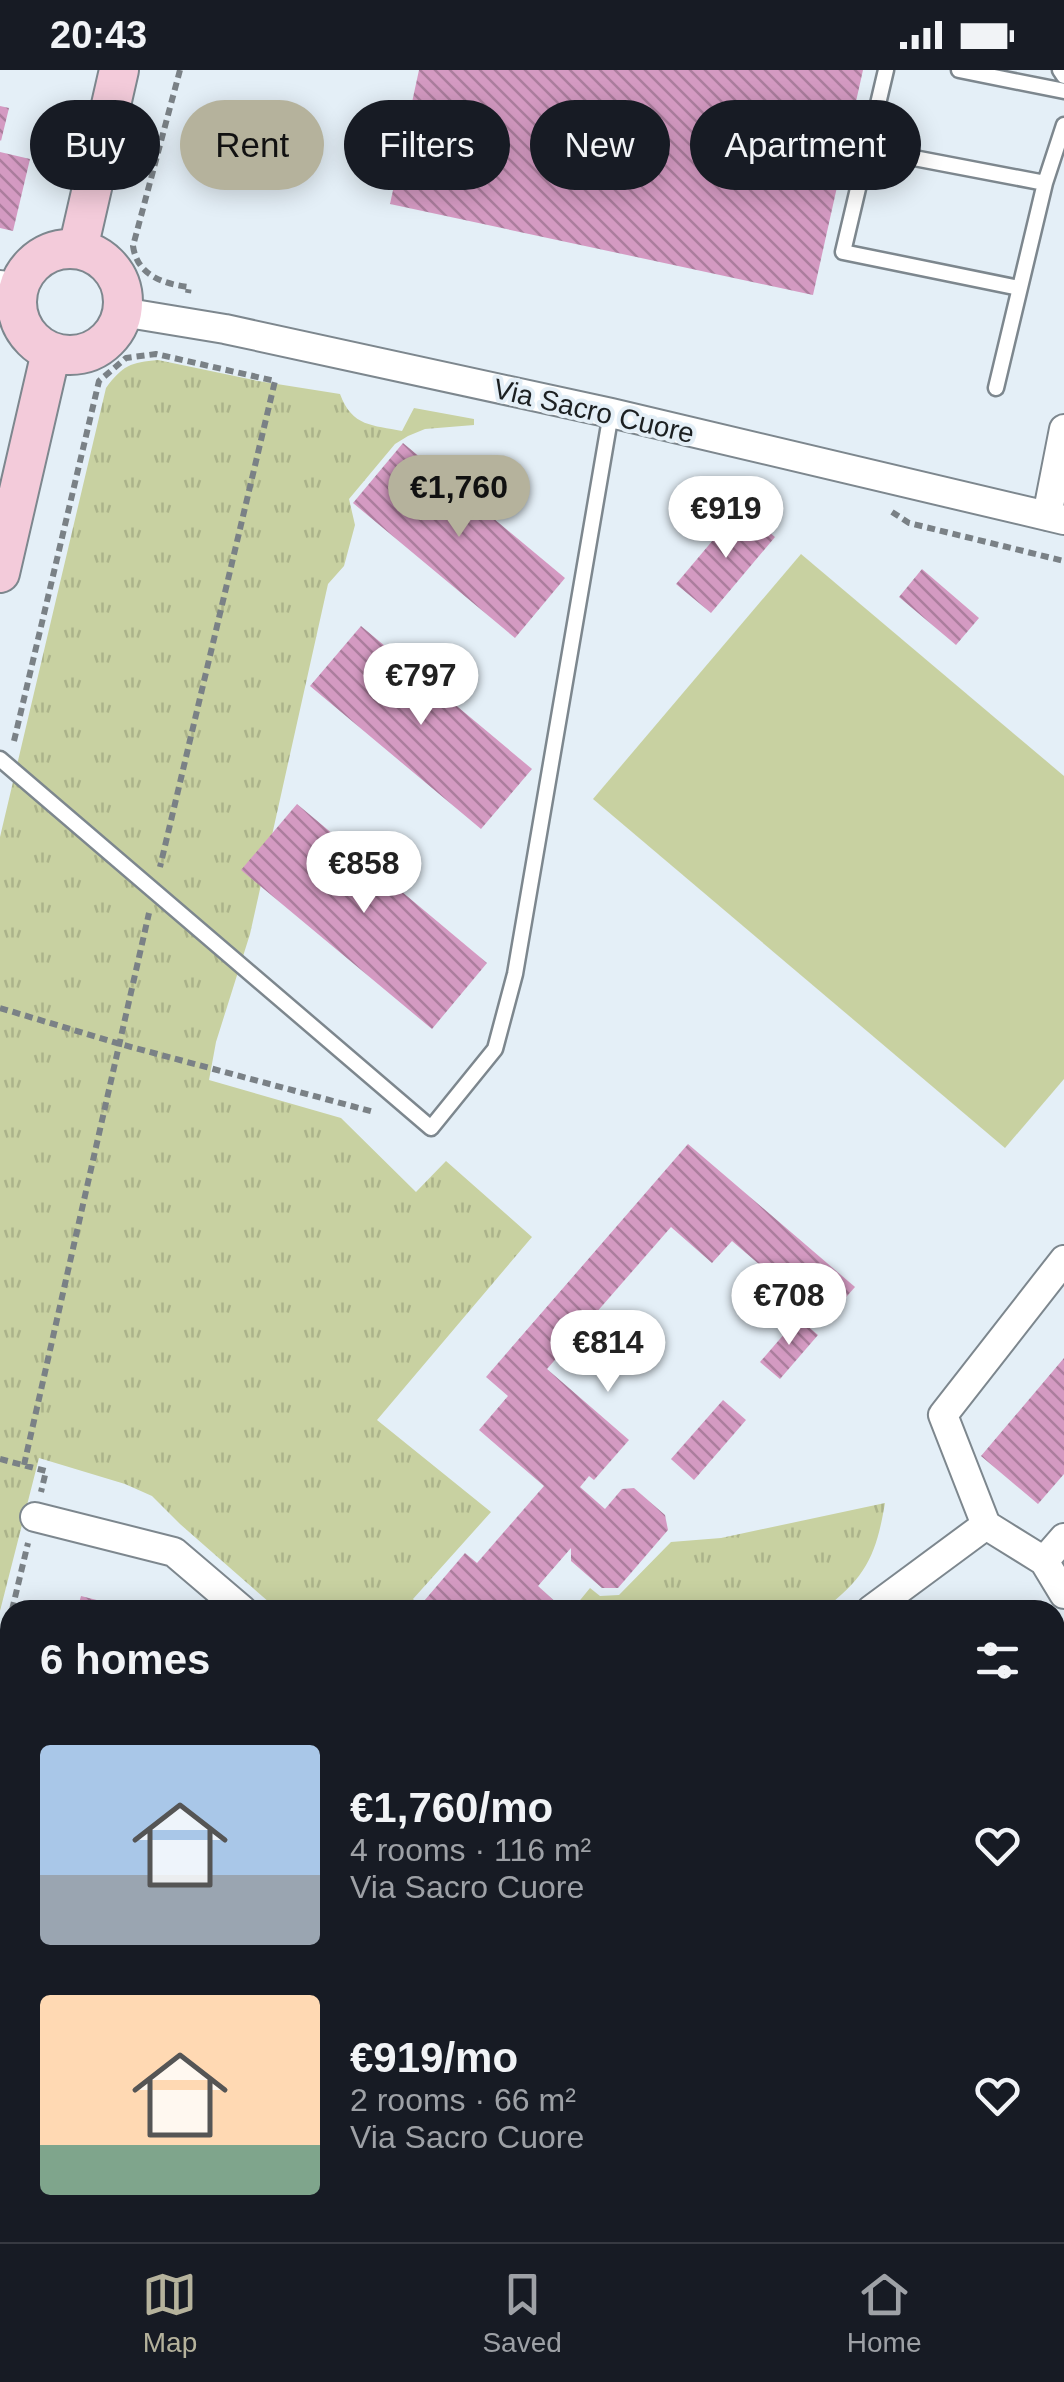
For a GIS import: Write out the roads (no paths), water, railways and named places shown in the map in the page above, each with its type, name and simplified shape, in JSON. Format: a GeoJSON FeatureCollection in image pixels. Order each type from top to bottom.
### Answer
{"type":"FeatureCollection","features":[{"type":"Feature","properties":{"kind":"street"},"geometry":{"type":"LineString","coordinates":[[78,249],[120,70]]}},
{"type":"Feature","properties":{"kind":"street"},"geometry":{"type":"LineString","coordinates":[[78,249],[108,264],[118,278],[123,294],[122,312],[117,326],[96,348],[66,355],[51,352],[26,333],[9,287],[47,254],[78,249]]}},
{"type":"Feature","properties":{"kind":"street","name":"Via Sacro Cuore"},"geometry":{"type":"LineString","coordinates":[[122,312],[225,329],[611,413],[1056,518]]}},
{"type":"Feature","properties":{"kind":"street"},"geometry":{"type":"LineString","coordinates":[[0,573],[51,352]]}},
{"type":"Feature","properties":{"kind":"street"},"geometry":{"type":"LineString","coordinates":[[1056,518],[1064,430]]}},
{"type":"Feature","properties":{"kind":"street"},"geometry":{"type":"LineString","coordinates":[[1064,1260],[942,1415],[986,1525],[1044,1561],[1064,1594]]}},
{"type":"Feature","properties":{"kind":"street"},"geometry":{"type":"LineString","coordinates":[[35,1517],[174,1552],[230,1600]]}},
{"type":"Feature","properties":{"kind":"street"},"geometry":{"type":"LineString","coordinates":[[884,1600],[986,1525]]}},
{"type":"Feature","properties":{"kind":"street"},"geometry":{"type":"LineString","coordinates":[[1044,1561],[1064,1538]]}},
{"type":"Feature","properties":{"kind":"lane"},"geometry":{"type":"LineString","coordinates":[[879,100],[886,70]]}},
{"type":"Feature","properties":{"kind":"lane"},"geometry":{"type":"LineString","coordinates":[[959,70],[1064,90]]}},
{"type":"Feature","properties":{"kind":"lane"},"geometry":{"type":"LineString","coordinates":[[996,388],[1045,183],[1064,126]]}},
{"type":"Feature","properties":{"kind":"lane"},"geometry":{"type":"LineString","coordinates":[[921,159],[1045,183]]}},
{"type":"Feature","properties":{"kind":"lane"},"geometry":{"type":"LineString","coordinates":[[857,190],[843,252],[1019,288]]}},
{"type":"Feature","properties":{"kind":"lane"},"geometry":{"type":"LineString","coordinates":[[4,762],[431,1128],[495,1050],[515,974],[611,413]]}}]}
